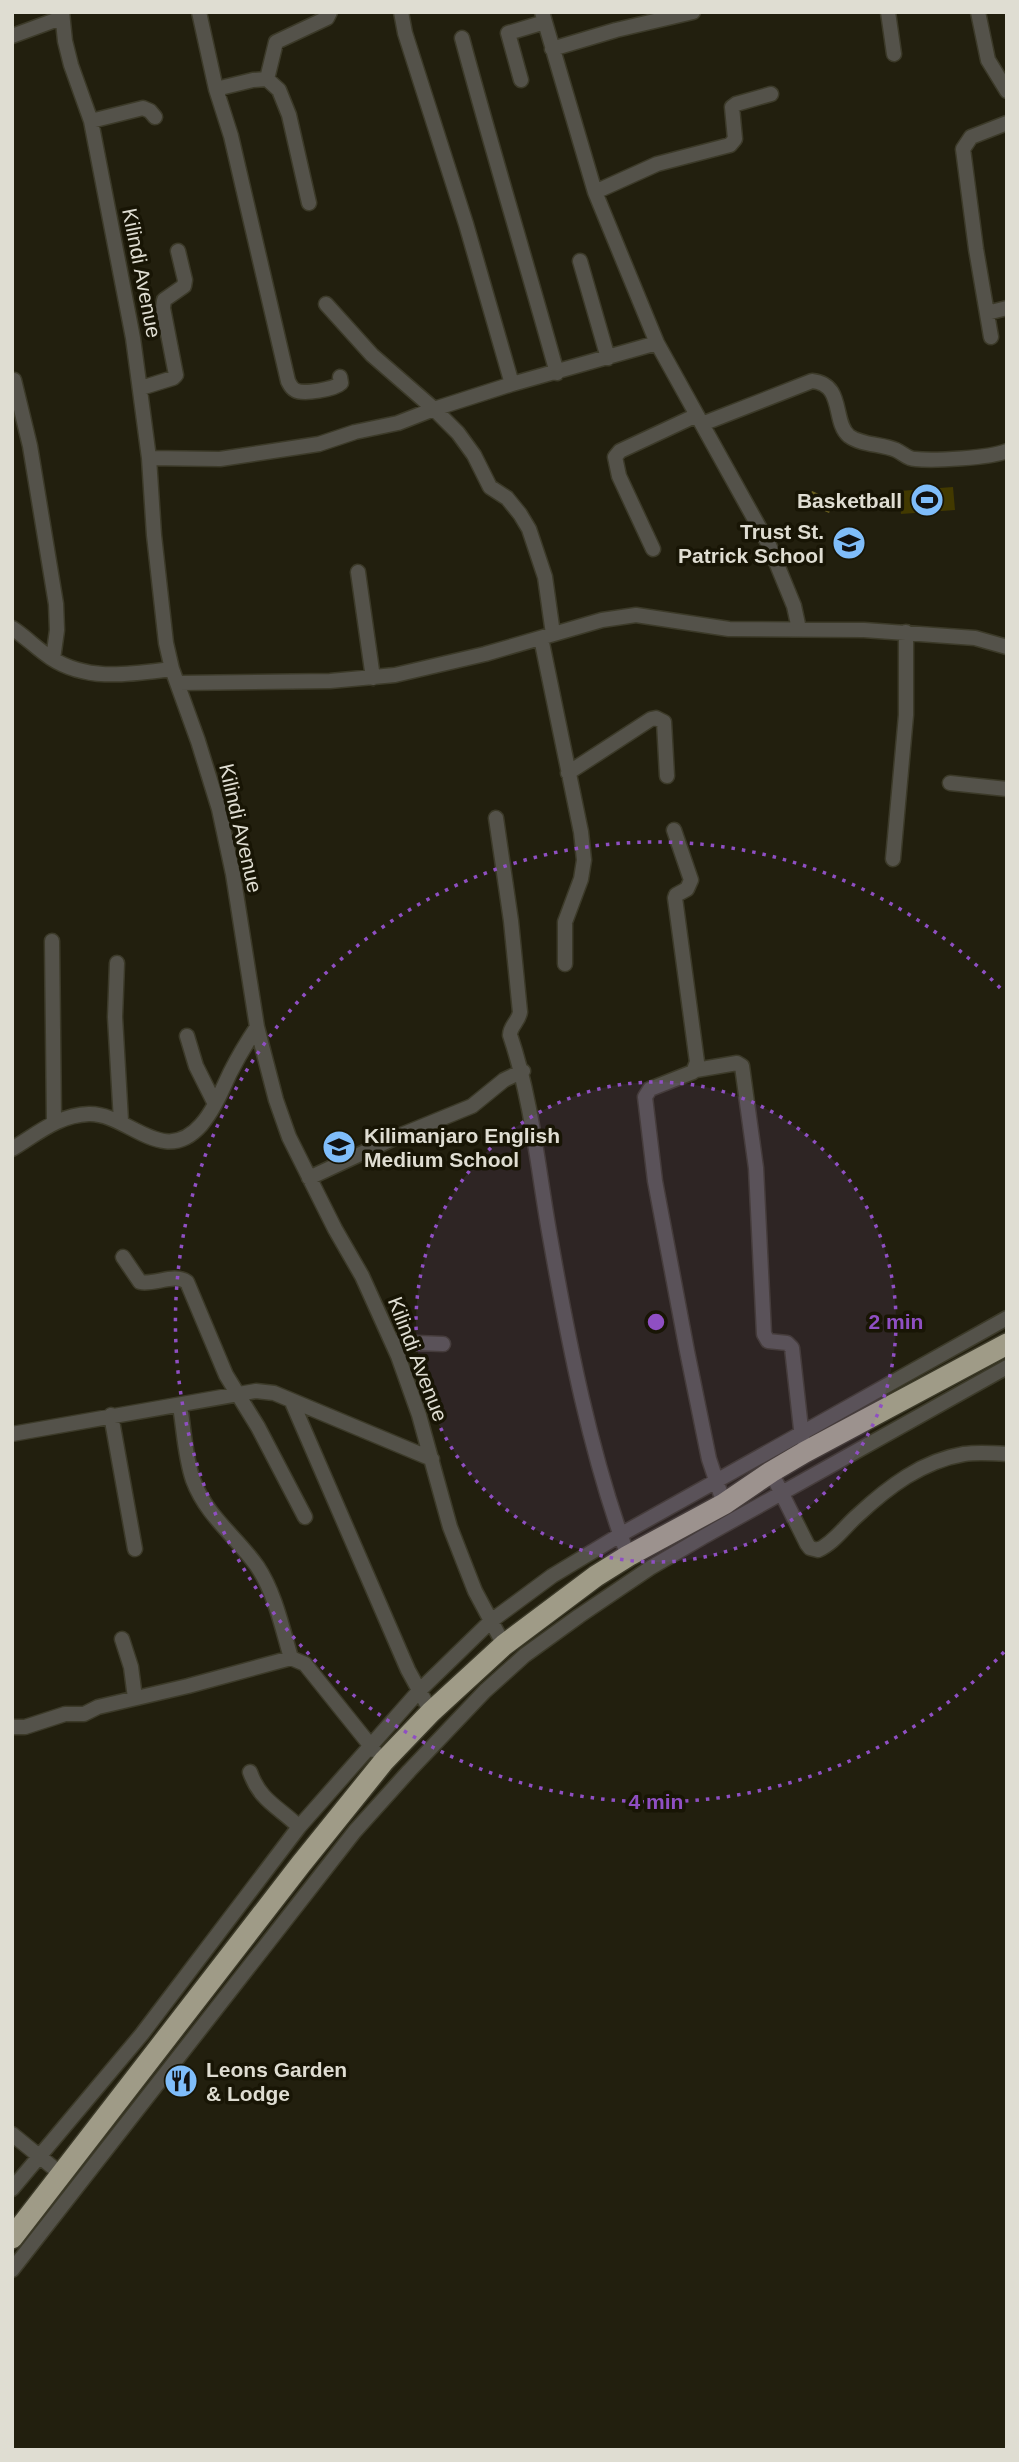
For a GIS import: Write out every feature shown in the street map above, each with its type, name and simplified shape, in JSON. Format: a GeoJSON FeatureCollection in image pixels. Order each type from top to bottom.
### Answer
{"type":"FeatureCollection","features":[{"type":"Feature","properties":{"kind":"highway"},"geometry":{"type":"LineString","coordinates":[[12,2238],[301,1864],[377,1753],[431,1712],[504,1645],[596,1576],[724,1504],[771,1472],[803,1442],[1007,1344]]}},
{"type":"Feature","properties":{"kind":"street"},"geometry":{"type":"LineString","coordinates":[[199,12],[288,381],[297,392],[306,392],[335,388],[341,383],[340,377]]}},
{"type":"Feature","properties":{"kind":"street"},"geometry":{"type":"LineString","coordinates":[[267,79],[276,42],[327,18],[330,12]]}},
{"type":"Feature","properties":{"kind":"street"},"geometry":{"type":"LineString","coordinates":[[401,12],[405,33],[466,224],[512,384]]}},
{"type":"Feature","properties":{"kind":"street"},"geometry":{"type":"LineString","coordinates":[[552,49],[616,30],[693,12]]}},
{"type":"Feature","properties":{"kind":"street"},"geometry":{"type":"LineString","coordinates":[[888,12],[894,54]]}},
{"type":"Feature","properties":{"kind":"street"},"geometry":{"type":"LineString","coordinates":[[978,12],[986,55],[1007,91]]}},
{"type":"Feature","properties":{"kind":"street"},"geometry":{"type":"LineString","coordinates":[[12,36],[61,15]]}},
{"type":"Feature","properties":{"kind":"street","name":"Kilindi Avenue"},"geometry":{"type":"LineString","coordinates":[[61,15],[71,65],[91,121],[141,388],[162,607],[172,669],[179,683],[219,809],[233,874],[257,1027],[276,1100],[289,1137],[362,1276],[392,1342],[432,1459],[450,1527],[475,1591],[504,1645]]}},
{"type":"Feature","properties":{"kind":"street"},"geometry":{"type":"LineString","coordinates":[[521,80],[508,33],[543,17],[595,192],[657,343],[769,545],[790,596],[799,629]]}},
{"type":"Feature","properties":{"kind":"street"},"geometry":{"type":"LineString","coordinates":[[462,38],[557,373]]}},
{"type":"Feature","properties":{"kind":"street"},"geometry":{"type":"LineString","coordinates":[[216,89],[267,79],[279,90],[289,114],[309,203]]}},
{"type":"Feature","properties":{"kind":"street"},"geometry":{"type":"LineString","coordinates":[[595,192],[657,164],[730,145],[735,139],[732,107],[771,94]]}},
{"type":"Feature","properties":{"kind":"street"},"geometry":{"type":"LineString","coordinates":[[91,121],[143,108],[155,117]]}},
{"type":"Feature","properties":{"kind":"street"},"geometry":{"type":"LineString","coordinates":[[991,337],[963,149],[971,137],[1007,123]]}},
{"type":"Feature","properties":{"kind":"street"},"geometry":{"type":"LineString","coordinates":[[141,388],[176,375],[163,308],[164,300],[184,286],[178,251]]}},
{"type":"Feature","properties":{"kind":"street"},"geometry":{"type":"LineString","coordinates":[[580,261],[608,358]]}},
{"type":"Feature","properties":{"kind":"street"},"geometry":{"type":"LineString","coordinates":[[326,304],[372,355],[458,433],[474,455],[490,487],[507,498],[525,520],[545,577],[552,684],[582,832],[584,860],[581,879],[565,922],[565,964]]}},
{"type":"Feature","properties":{"kind":"street"},"geometry":{"type":"LineString","coordinates":[[987,313],[1007,308]]}},
{"type":"Feature","properties":{"kind":"street"},"geometry":{"type":"LineString","coordinates":[[149,458],[220,459],[319,444],[355,432],[398,423],[512,384],[657,343]]}},
{"type":"Feature","properties":{"kind":"street"},"geometry":{"type":"LineString","coordinates":[[14,380],[30,446],[54,590],[57,630],[52,659]]}},
{"type":"Feature","properties":{"kind":"street"},"geometry":{"type":"LineString","coordinates":[[653,549],[619,477],[615,457],[620,451],[699,419],[813,381],[831,391],[844,429],[851,437],[897,450],[913,459],[1007,451]]}},
{"type":"Feature","properties":{"kind":"street"},"geometry":{"type":"LineString","coordinates":[[358,572],[373,678]]}},
{"type":"Feature","properties":{"kind":"street"},"geometry":{"type":"LineString","coordinates":[[179,683],[373,678],[430,668],[602,620],[636,615],[729,629],[906,632],[975,638],[1007,647]]}},
{"type":"Feature","properties":{"kind":"street"},"geometry":{"type":"LineString","coordinates":[[12,628],[52,659],[94,673],[120,676],[172,669]]}},
{"type":"Feature","properties":{"kind":"street"},"geometry":{"type":"LineString","coordinates":[[893,859],[906,715],[906,632]]}},
{"type":"Feature","properties":{"kind":"street"},"geometry":{"type":"LineString","coordinates":[[568,772],[656,718],[664,722],[667,776]]}},
{"type":"Feature","properties":{"kind":"street"},"geometry":{"type":"LineString","coordinates":[[950,783],[1007,789]]}},
{"type":"Feature","properties":{"kind":"street"},"geometry":{"type":"LineString","coordinates":[[496,818],[520,1012],[510,1035],[523,1071],[575,1369],[609,1505],[628,1556]]}},
{"type":"Feature","properties":{"kind":"street"},"geometry":{"type":"LineString","coordinates":[[674,830],[691,880],[687,889],[675,898],[690,1003],[696,1070]]}},
{"type":"Feature","properties":{"kind":"street"},"geometry":{"type":"LineString","coordinates":[[52,942],[54,1121]]}},
{"type":"Feature","properties":{"kind":"street"},"geometry":{"type":"LineString","coordinates":[[117,963],[115,1017],[121,1121]]}},
{"type":"Feature","properties":{"kind":"street"},"geometry":{"type":"LineString","coordinates":[[12,1149],[54,1121],[85,1114],[105,1115],[121,1121],[152,1140],[179,1139],[201,1125],[257,1027]]}},
{"type":"Feature","properties":{"kind":"street"},"geometry":{"type":"LineString","coordinates":[[187,1036],[196,1066],[215,1104]]}},
{"type":"Feature","properties":{"kind":"street"},"geometry":{"type":"LineString","coordinates":[[724,1504],[715,1480],[694,1389],[655,1181],[645,1097],[650,1089],[688,1076],[696,1070],[737,1063],[742,1066],[756,1168],[764,1334],[768,1340],[787,1343],[792,1349],[803,1442]]}},
{"type":"Feature","properties":{"kind":"street"},"geometry":{"type":"LineString","coordinates":[[309,1178],[401,1135],[472,1106],[505,1080],[523,1071]]}},
{"type":"Feature","properties":{"kind":"street"},"geometry":{"type":"LineString","coordinates":[[123,1257],[140,1282],[181,1278],[187,1282],[226,1375],[239,1394],[305,1517]]}},
{"type":"Feature","properties":{"kind":"street"},"geometry":{"type":"LineString","coordinates":[[12,2189],[142,2034],[299,1827],[377,1753],[419,1691],[491,1621],[552,1576],[620,1535],[715,1480],[803,1442],[1007,1318]]}},
{"type":"Feature","properties":{"kind":"street"},"geometry":{"type":"LineString","coordinates":[[392,1342],[443,1344]]}},
{"type":"Feature","properties":{"kind":"street"},"geometry":{"type":"LineString","coordinates":[[12,2270],[355,1832],[485,1691],[526,1655],[609,1595],[703,1537],[1007,1367]]}},
{"type":"Feature","properties":{"kind":"street"},"geometry":{"type":"LineString","coordinates":[[12,1434],[256,1391],[274,1393],[432,1459]]}},
{"type":"Feature","properties":{"kind":"street"},"geometry":{"type":"LineString","coordinates":[[292,1402],[419,1691],[431,1712]]}},
{"type":"Feature","properties":{"kind":"street"},"geometry":{"type":"LineString","coordinates":[[180,1406],[187,1461],[194,1482],[216,1519],[244,1549],[263,1575],[291,1658]]}},
{"type":"Feature","properties":{"kind":"street"},"geometry":{"type":"LineString","coordinates":[[111,1415],[135,1549]]}},
{"type":"Feature","properties":{"kind":"street"},"geometry":{"type":"LineString","coordinates":[[771,1472],[807,1544],[818,1550],[831,1542],[877,1497],[909,1474],[964,1454],[1007,1454]]}},
{"type":"Feature","properties":{"kind":"street"},"geometry":{"type":"LineString","coordinates":[[122,1639],[131,1667],[135,1698]]}},
{"type":"Feature","properties":{"kind":"street"},"geometry":{"type":"LineString","coordinates":[[12,1727],[25,1727],[65,1714],[83,1714],[98,1707],[291,1658],[305,1664],[377,1753]]}},
{"type":"Feature","properties":{"kind":"street"},"geometry":{"type":"LineString","coordinates":[[250,1772],[255,1786],[264,1798],[299,1827]]}},
{"type":"Feature","properties":{"kind":"street"},"geometry":{"type":"LineString","coordinates":[[12,2134],[61,2174]]}},
{"type":"Feature","properties":{"kind":"shaded area","name":"Basketball"},"geometry":{"type":"Polygon","coordinates":[[[953,487],[955,510],[901,514],[899,491],[953,487]]]}},
{"type":"Feature","properties":{"kind":"shaded area"},"geometry":{"type":"Polygon","coordinates":[[[812,491],[835,501],[829,513],[807,503],[812,491]]]}},
{"type":"Feature","properties":{"kind":"place","name":"Basketball"},"geometry":{"type":"Point","coordinates":[927,500]}},
{"type":"Feature","properties":{"kind":"place","name":"Trust St. Patrick School"},"geometry":{"type":"Point","coordinates":[849,543]}},
{"type":"Feature","properties":{"kind":"place","name":"Kilimanjaro English Medium School"},"geometry":{"type":"Point","coordinates":[339,1147]}},
{"type":"Feature","properties":{"kind":"place","name":"Leons Garden & Lodge"},"geometry":{"type":"Point","coordinates":[181,2081]}}]}
